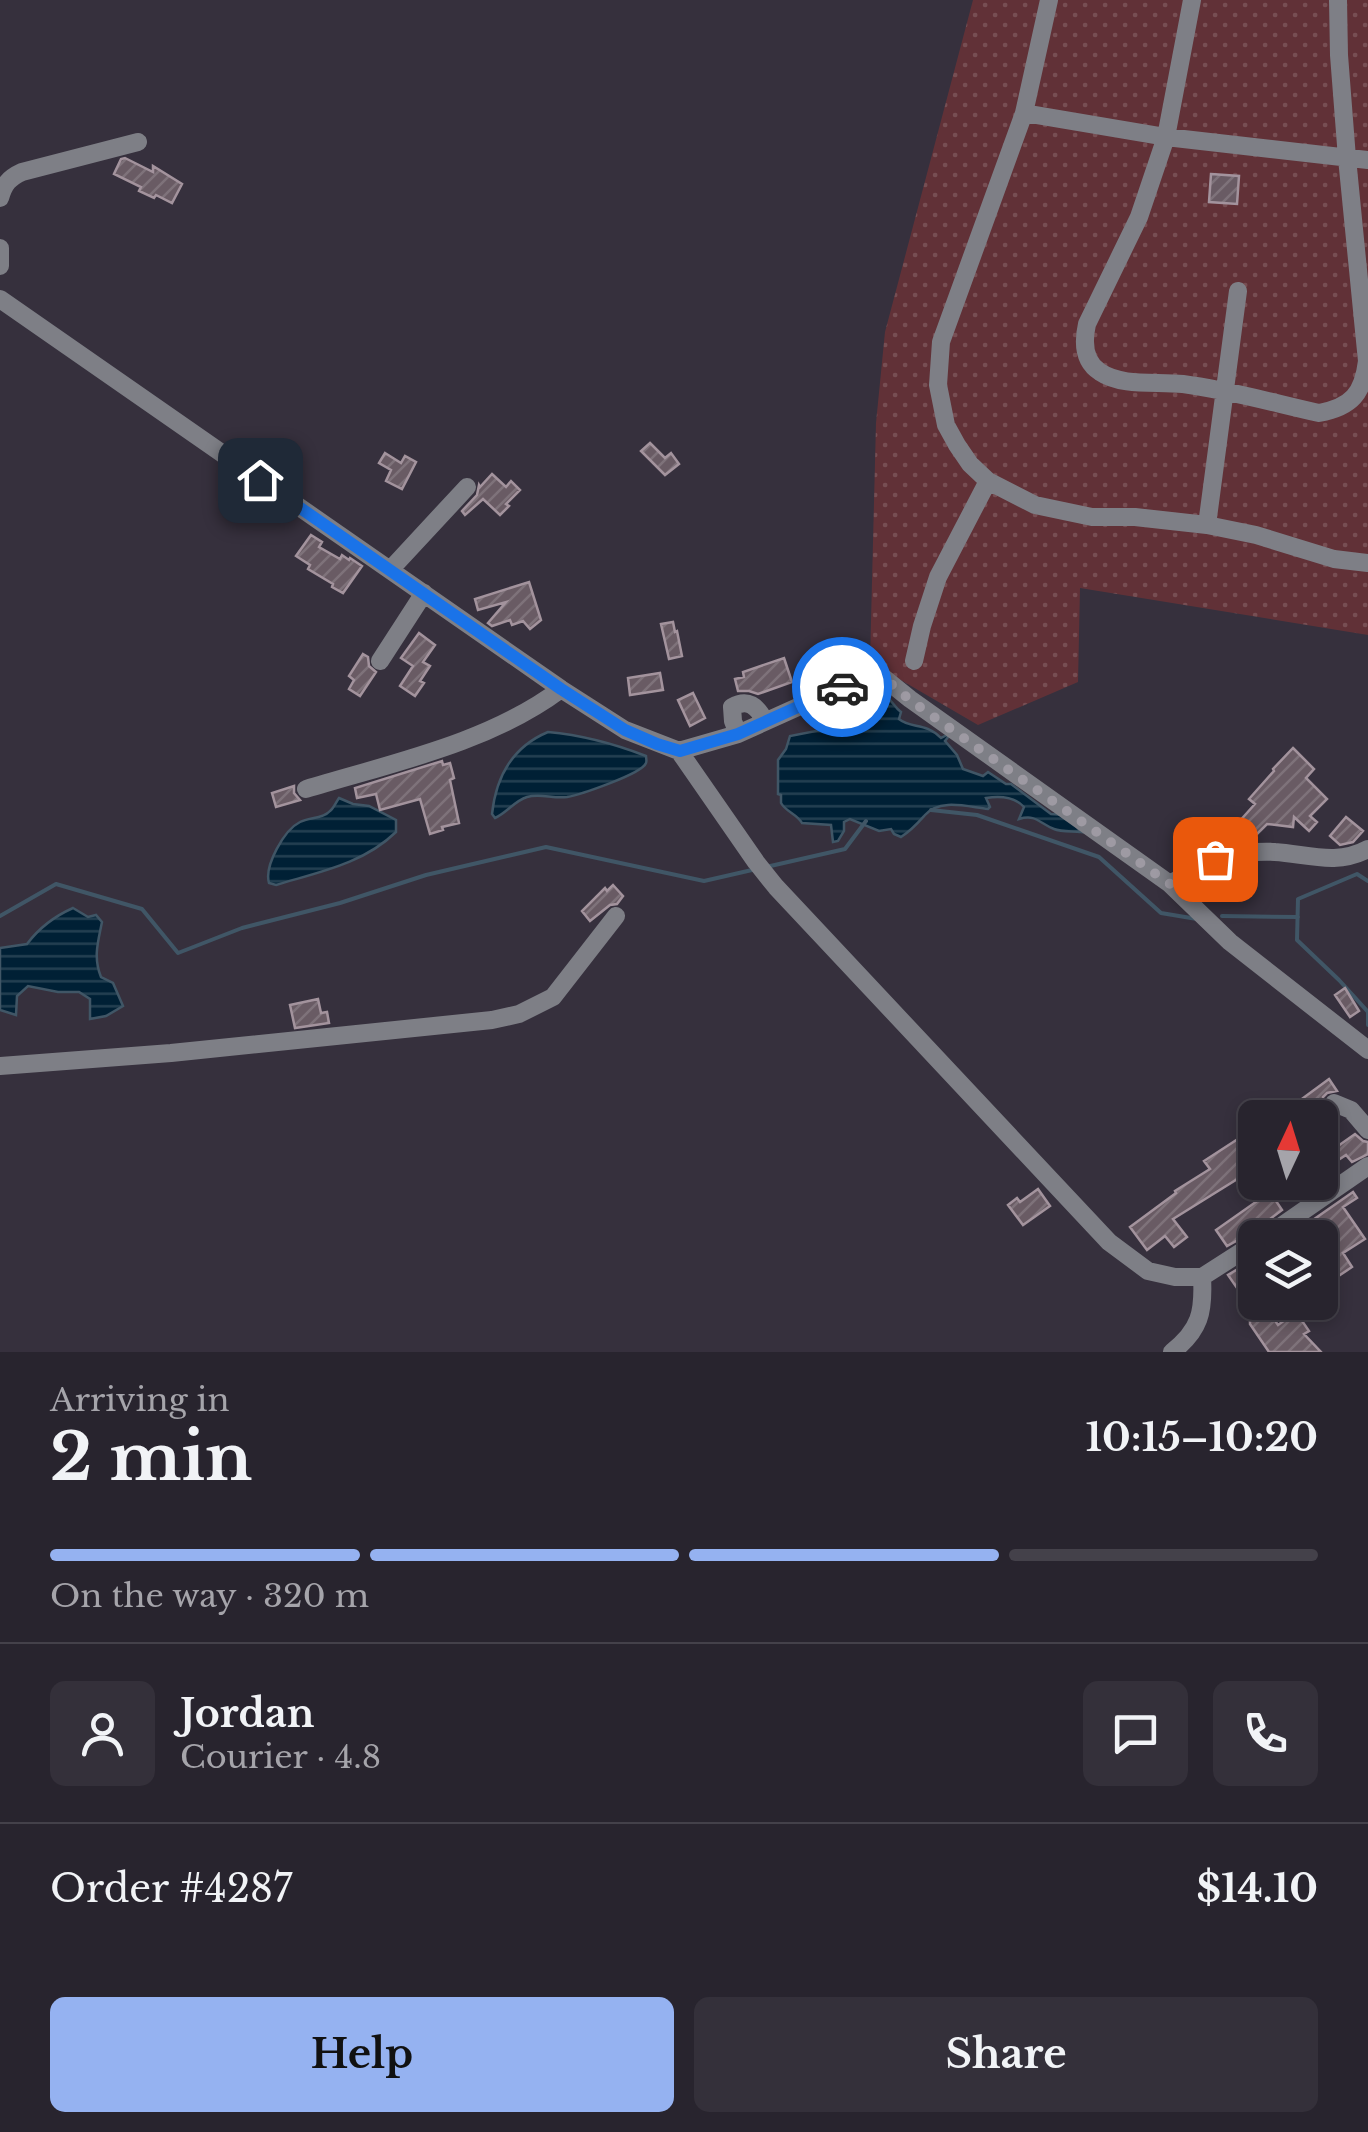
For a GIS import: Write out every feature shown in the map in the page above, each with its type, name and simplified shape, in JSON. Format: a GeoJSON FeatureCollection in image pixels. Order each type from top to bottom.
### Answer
{"type":"FeatureCollection","features":[{"type":"Feature","properties":{"kind":"street"},"geometry":{"type":"LineString","coordinates":[[1049,0],[1024,113],[941,342],[938,385],[946,425],[970,464],[988,481],[1035,505],[1092,516],[1135,516],[1207,525],[1334,559],[1368,562]]}},
{"type":"Feature","properties":{"kind":"street"},"geometry":{"type":"LineString","coordinates":[[1192,0],[1166,137],[1138,216],[1088,324],[1084,339],[1086,355],[1095,370],[1111,379],[1184,384],[1319,413],[1335,410],[1352,400],[1364,382],[1367,361],[1347,158],[1338,0]]}},
{"type":"Feature","properties":{"kind":"street"},"geometry":{"type":"LineString","coordinates":[[1024,113],[1166,137],[1368,160]]}},
{"type":"Feature","properties":{"kind":"street"},"geometry":{"type":"LineString","coordinates":[[0,198],[10,177],[22,172],[138,142]]}},
{"type":"Feature","properties":{"kind":"street"},"geometry":{"type":"LineString","coordinates":[[0,248],[0,266]]}},
{"type":"Feature","properties":{"kind":"street"},"geometry":{"type":"LineString","coordinates":[[1207,525],[1238,291]]}},
{"type":"Feature","properties":{"kind":"street"},"geometry":{"type":"LineString","coordinates":[[0,299],[561,689],[625,730],[682,756],[756,862],[1109,1242],[1148,1271],[1175,1277],[1202,1277],[1238,1255]]}},
{"type":"Feature","properties":{"kind":"street"},"geometry":{"type":"LineString","coordinates":[[914,661],[938,577],[988,481]]}},
{"type":"Feature","properties":{"kind":"street"},"geometry":{"type":"LineString","coordinates":[[390,570],[467,487]]}},
{"type":"Feature","properties":{"kind":"street"},"geometry":{"type":"LineString","coordinates":[[380,661],[424,593]]}},
{"type":"Feature","properties":{"kind":"street"},"geometry":{"type":"LineString","coordinates":[[682,756],[860,679],[884,678],[1170,884],[1230,942],[1365,1047]]}},
{"type":"Feature","properties":{"kind":"street"},"geometry":{"type":"LineString","coordinates":[[306,789],[462,740],[537,707],[561,689]]}},
{"type":"Feature","properties":{"kind":"street"},"geometry":{"type":"LineString","coordinates":[[738,734],[731,712],[736,704],[748,702],[758,708],[765,721]]}},
{"type":"Feature","properties":{"kind":"street"},"geometry":{"type":"LineString","coordinates":[[1170,884],[1215,859],[1238,853],[1275,852],[1323,859],[1357,855],[1368,849]]}},
{"type":"Feature","properties":{"kind":"street"},"geometry":{"type":"LineString","coordinates":[[0,1066],[171,1053],[520,1014],[553,997],[616,916]]}},
{"type":"Feature","properties":{"kind":"street"},"geometry":{"type":"LineString","coordinates":[[1338,1105],[1351,1110],[1368,1130]]}},
{"type":"Feature","properties":{"kind":"street"},"geometry":{"type":"LineString","coordinates":[[1290,1220],[1368,1166]]}},
{"type":"Feature","properties":{"kind":"street"},"geometry":{"type":"LineString","coordinates":[[1172,1352],[1194,1332],[1200,1318],[1202,1277]]}},
{"type":"Feature","properties":{"kind":"shaded area"},"geometry":{"type":"Polygon","coordinates":[[[973,0],[1368,0],[1368,635],[1080,588],[1078,682],[978,725],[870,662],[876,423],[885,332],[973,0]]]}},
{"type":"Feature","properties":{"kind":"water"},"geometry":{"type":"Polygon","coordinates":[[[880,695],[901,712],[899,719],[904,722],[941,738],[949,736],[945,741],[963,769],[983,776],[988,772],[1011,784],[1051,814],[1067,815],[1081,832],[1057,830],[1034,818],[1019,819],[1024,807],[1011,799],[996,797],[986,798],[988,809],[938,807],[901,837],[891,829],[879,831],[850,819],[844,822],[838,841],[833,842],[831,825],[802,823],[783,806],[778,794],[778,760],[790,736],[826,729],[836,731],[840,714],[880,695]]]}},
{"type":"Feature","properties":{"kind":"water"},"geometry":{"type":"Polygon","coordinates":[[[548,732],[622,748],[646,756],[646,762],[622,778],[574,795],[527,797],[495,818],[494,800],[508,765],[525,746],[548,732]]]}},
{"type":"Feature","properties":{"kind":"water"},"geometry":{"type":"Polygon","coordinates":[[[339,798],[369,806],[396,820],[396,832],[369,852],[340,866],[276,885],[269,883],[272,858],[288,833],[300,822],[327,814],[339,798]]]}},
{"type":"Feature","properties":{"kind":"water"},"geometry":{"type":"Polygon","coordinates":[[[73,908],[88,917],[96,915],[102,922],[97,963],[101,977],[113,983],[123,1006],[106,1016],[90,1019],[90,999],[79,992],[28,986],[17,996],[16,1015],[0,1010],[0,948],[27,944],[48,923],[73,908]]]}},
{"type":"Feature","properties":{"kind":"building"},"geometry":{"type":"Polygon","coordinates":[[[125,158],[153,172],[153,166],[182,184],[172,203],[139,191],[141,187],[114,174],[125,158]]]}},
{"type":"Feature","properties":{"kind":"building"},"geometry":{"type":"Polygon","coordinates":[[[1211,174],[1239,176],[1237,204],[1209,202],[1211,174]]]}},
{"type":"Feature","properties":{"kind":"building"},"geometry":{"type":"Polygon","coordinates":[[[650,443],[665,458],[671,453],[679,464],[665,475],[641,451],[650,443]]]}},
{"type":"Feature","properties":{"kind":"building"},"geometry":{"type":"Polygon","coordinates":[[[385,453],[401,463],[405,456],[416,462],[402,489],[386,481],[391,470],[379,463],[385,453]]]}},
{"type":"Feature","properties":{"kind":"building"},"geometry":{"type":"Polygon","coordinates":[[[492,474],[506,487],[511,481],[520,490],[500,515],[483,499],[465,515],[462,511],[477,495],[479,485],[492,474]]]}},
{"type":"Feature","properties":{"kind":"building"},"geometry":{"type":"Polygon","coordinates":[[[311,535],[322,542],[319,547],[362,566],[343,593],[296,556],[311,535]]]}},
{"type":"Feature","properties":{"kind":"building"},"geometry":{"type":"Polygon","coordinates":[[[529,582],[541,620],[530,629],[523,621],[512,625],[510,620],[492,626],[488,623],[506,602],[478,610],[475,599],[529,582]]]}},
{"type":"Feature","properties":{"kind":"building"},"geometry":{"type":"Polygon","coordinates":[[[673,622],[682,656],[669,659],[661,624],[673,622]]]}},
{"type":"Feature","properties":{"kind":"building"},"geometry":{"type":"Polygon","coordinates":[[[419,633],[435,645],[423,662],[430,666],[415,696],[400,686],[413,666],[401,658],[419,633]]]}},
{"type":"Feature","properties":{"kind":"building"},"geometry":{"type":"Polygon","coordinates":[[[363,654],[376,672],[360,696],[349,689],[354,680],[349,676],[363,654]]]}},
{"type":"Feature","properties":{"kind":"building"},"geometry":{"type":"Polygon","coordinates":[[[784,658],[792,682],[758,694],[738,691],[735,679],[744,677],[743,672],[784,658]]]}},
{"type":"Feature","properties":{"kind":"building"},"geometry":{"type":"Polygon","coordinates":[[[660,673],[663,690],[630,695],[628,678],[660,673]]]}},
{"type":"Feature","properties":{"kind":"building"},"geometry":{"type":"Polygon","coordinates":[[[693,693],[705,718],[690,726],[678,700],[693,693]]]}},
{"type":"Feature","properties":{"kind":"building"},"geometry":{"type":"Polygon","coordinates":[[[1293,748],[1314,769],[1306,778],[1327,799],[1310,816],[1317,822],[1309,831],[1294,817],[1293,827],[1267,824],[1254,837],[1238,823],[1255,804],[1249,799],[1293,748]]]}},
{"type":"Feature","properties":{"kind":"building"},"geometry":{"type":"Polygon","coordinates":[[[442,761],[443,765],[450,763],[459,823],[442,827],[443,830],[430,834],[420,799],[380,810],[376,794],[357,798],[355,788],[442,761]]]}},
{"type":"Feature","properties":{"kind":"building"},"geometry":{"type":"Polygon","coordinates":[[[294,786],[300,800],[276,807],[272,793],[294,786]]]}},
{"type":"Feature","properties":{"kind":"building"},"geometry":{"type":"Polygon","coordinates":[[[1346,817],[1363,831],[1353,842],[1340,845],[1330,836],[1346,817]]]}},
{"type":"Feature","properties":{"kind":"building"},"geometry":{"type":"Polygon","coordinates":[[[613,885],[623,896],[590,921],[582,911],[613,885]]]}},
{"type":"Feature","properties":{"kind":"building"},"geometry":{"type":"Polygon","coordinates":[[[1345,988],[1359,1011],[1350,1017],[1335,995],[1345,988]]]}},
{"type":"Feature","properties":{"kind":"building"},"geometry":{"type":"Polygon","coordinates":[[[318,999],[321,1013],[327,1012],[329,1023],[295,1028],[290,1005],[318,999]]]}},
{"type":"Feature","properties":{"kind":"building"},"geometry":{"type":"Polygon","coordinates":[[[1329,1079],[1337,1091],[1327,1093],[1323,1100],[1300,1100],[1329,1079]]]}},
{"type":"Feature","properties":{"kind":"building"},"geometry":{"type":"Polygon","coordinates":[[[1355,1134],[1368,1142],[1368,1154],[1352,1162],[1346,1155],[1338,1160],[1338,1146],[1355,1134]]]}},
{"type":"Feature","properties":{"kind":"building"},"geometry":{"type":"Polygon","coordinates":[[[1238,1139],[1238,1179],[1173,1219],[1187,1237],[1174,1247],[1165,1236],[1147,1250],[1130,1227],[1210,1169],[1204,1161],[1238,1139]]]}},
{"type":"Feature","properties":{"kind":"building"},"geometry":{"type":"Polygon","coordinates":[[[1038,1189],[1050,1206],[1023,1225],[1008,1205],[1038,1189]]]}},
{"type":"Feature","properties":{"kind":"building"},"geometry":{"type":"Polygon","coordinates":[[[1353,1192],[1357,1198],[1343,1207],[1365,1239],[1343,1253],[1352,1267],[1338,1276],[1338,1220],[1313,1220],[1353,1192]]]}},
{"type":"Feature","properties":{"kind":"building"},"geometry":{"type":"Polygon","coordinates":[[[1259,1200],[1275,1200],[1282,1210],[1269,1220],[1238,1220],[1238,1240],[1227,1246],[1216,1230],[1259,1200]]]}},
{"type":"Feature","properties":{"kind":"building"},"geometry":{"type":"Polygon","coordinates":[[[1238,1269],[1238,1289],[1228,1275],[1238,1269]]]}},
{"type":"Feature","properties":{"kind":"building"},"geometry":{"type":"Polygon","coordinates":[[[1250,1320],[1274,1320],[1278,1325],[1285,1320],[1301,1320],[1309,1331],[1304,1334],[1321,1352],[1269,1352],[1250,1320]]]}},
{"type":"Feature","properties":{"kind":"waterway"},"geometry":{"type":"LineString","coordinates":[[931,810],[977,815],[1099,857],[1161,913],[1197,919]]}},
{"type":"Feature","properties":{"kind":"waterway"},"geometry":{"type":"LineString","coordinates":[[766,867],[845,849],[866,821]]}},
{"type":"Feature","properties":{"kind":"waterway"},"geometry":{"type":"LineString","coordinates":[[0,916],[56,884],[142,909],[178,953],[242,928],[340,903],[426,875],[546,847],[704,881],[752,870]]}},
{"type":"Feature","properties":{"kind":"waterway"},"geometry":{"type":"LineString","coordinates":[[1368,881],[1357,874],[1298,899],[1297,940],[1368,1012],[1368,1025]]}},
{"type":"Feature","properties":{"kind":"waterway"},"geometry":{"type":"LineString","coordinates":[[1222,916],[1298,917]]}},
{"type":"Feature","properties":{"kind":"way so far"},"geometry":{"type":"LineString","coordinates":[[842,687],[860,679],[884,678],[1170,884],[1215,859]]}},
{"type":"Feature","properties":{"kind":"route"},"geometry":{"type":"LineString","coordinates":[[260,480],[561,689],[625,730],[657,744],[680,751],[738,734],[842,687]]}}]}
